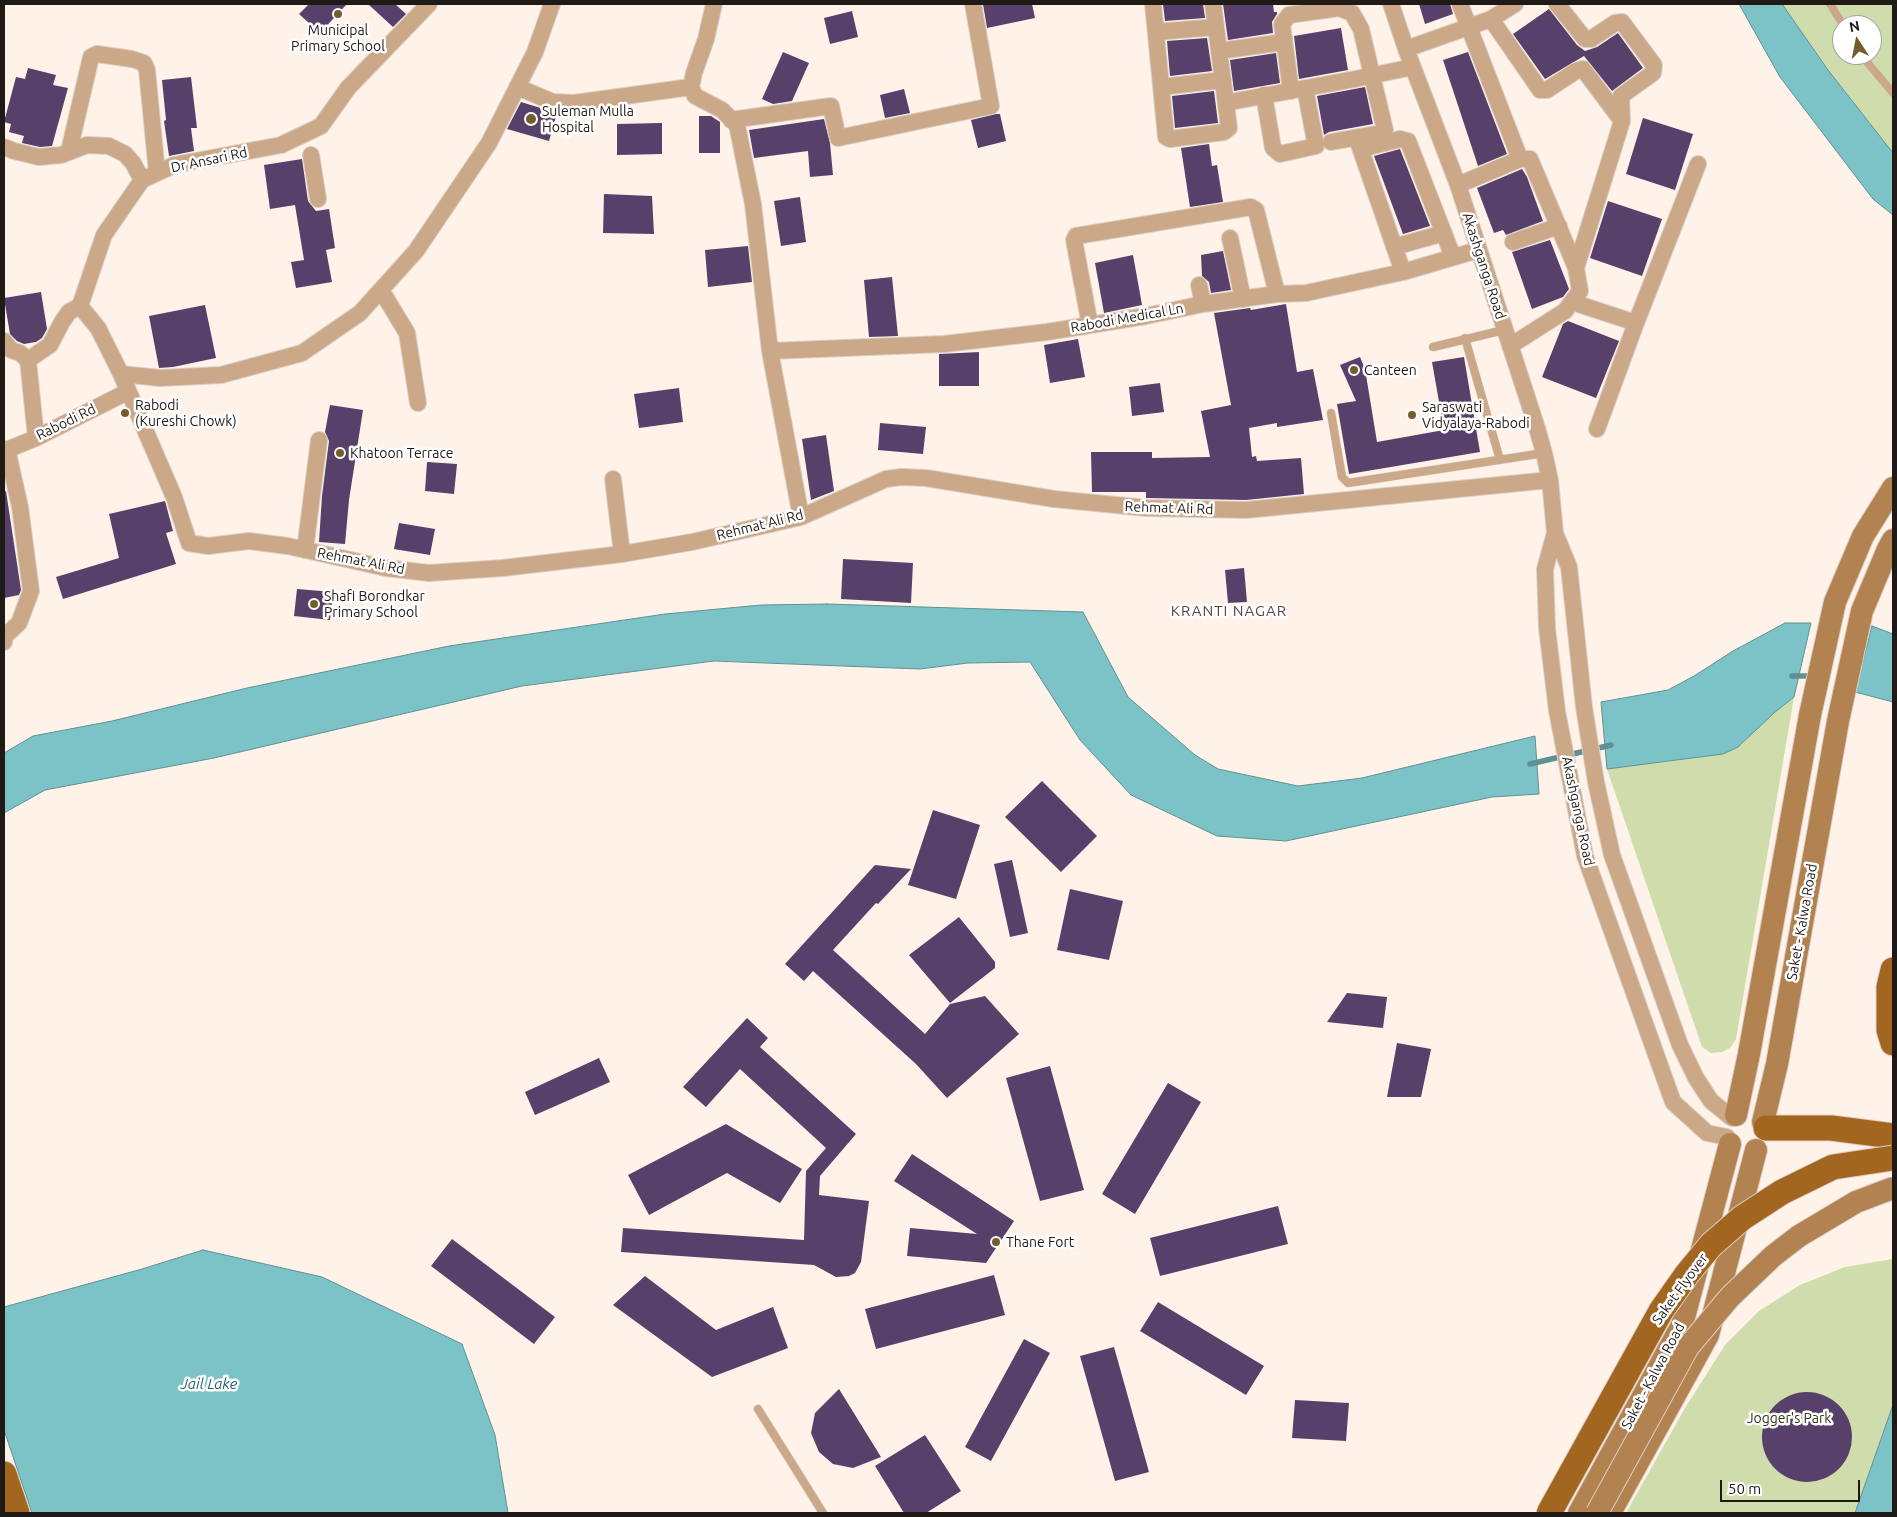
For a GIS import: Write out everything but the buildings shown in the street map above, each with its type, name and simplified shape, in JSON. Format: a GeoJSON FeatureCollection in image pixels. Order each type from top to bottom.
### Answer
{"type":"FeatureCollection","features":[{"type":"Feature","properties":{"kind":"main road","name":"Saket - Kalwa Road"},"geometry":{"type":"LineString","coordinates":[[1579,1513],[1682,1325],[1749,1054],[1810,715],[1835,602],[1863,536],[1893,488]]}},
{"type":"Feature","properties":{"kind":"main road","name":"Saket - Kalwa Road"},"geometry":{"type":"LineString","coordinates":[[1610,1513],[1708,1335],[1778,1064],[1838,721],[1862,611],[1893,540]]}},
{"type":"Feature","properties":{"kind":"main road"},"geometry":{"type":"LineString","coordinates":[[1893,970],[1888,988],[1889,1030],[1893,1043]]}},
{"type":"Feature","properties":{"kind":"main road"},"geometry":{"type":"LineString","coordinates":[[1761,1133],[1753,1114],[1746,1112],[1731,1129],[1736,1150],[1742,1152],[1761,1133],[1831,1128],[1893,1136]]}},
{"type":"Feature","properties":{"kind":"main road","name":"Saket Flyover"},"geometry":{"type":"LineString","coordinates":[[1549,1513],[1661,1311],[1687,1274],[1711,1245],[1742,1218],[1782,1192],[1833,1167],[1893,1158]]}},
{"type":"Feature","properties":{"kind":"main road"},"geometry":{"type":"LineString","coordinates":[[1597,1513],[1688,1346],[1730,1297],[1773,1256],[1799,1236],[1856,1202],[1893,1188]]}},
{"type":"Feature","properties":{"kind":"main road"},"geometry":{"type":"LineString","coordinates":[[4,1474],[17,1513]]}},
{"type":"Feature","properties":{"kind":"street","name":"Dr Ansari Rd"},"geometry":{"type":"LineString","coordinates":[[142,180],[174,166],[281,145],[321,126],[348,88],[429,4]]}},
{"type":"Feature","properties":{"kind":"street"},"geometry":{"type":"LineString","coordinates":[[121,374],[160,378],[221,375],[302,353],[360,313],[416,251],[489,143],[535,52],[552,4]]}},
{"type":"Feature","properties":{"kind":"street"},"geometry":{"type":"LineString","coordinates":[[714,4],[706,39],[694,73],[692,87],[695,96],[722,110],[737,125],[752,204],[770,351],[801,517]]}},
{"type":"Feature","properties":{"kind":"street"},"geometry":{"type":"LineString","coordinates":[[731,120],[831,106],[838,138],[991,106],[974,4]]}},
{"type":"Feature","properties":{"kind":"street"},"geometry":{"type":"LineString","coordinates":[[1152,4],[1166,136],[1170,139],[1224,132],[1229,128],[1214,4]]}},
{"type":"Feature","properties":{"kind":"street","name":"Akashganga Road"},"geometry":{"type":"LineString","coordinates":[[1391,4],[1406,49],[1458,185],[1544,453],[1550,480],[1555,533],[1569,567],[1584,707],[1596,782],[1612,855],[1680,1045],[1696,1078],[1731,1129],[1707,1133],[1672,1102],[1585,856],[1558,711],[1547,628],[1545,569],[1555,533]]}},
{"type":"Feature","properties":{"kind":"street"},"geometry":{"type":"LineString","coordinates":[[1460,4],[1520,159]]}},
{"type":"Feature","properties":{"kind":"street"},"geometry":{"type":"LineString","coordinates":[[1406,49],[1470,28],[1491,19],[1515,4]]}},
{"type":"Feature","properties":{"kind":"street"},"geometry":{"type":"LineString","coordinates":[[1557,4],[1584,39],[1591,39],[1615,23],[1622,22],[1654,65],[1653,73],[1622,96],[1622,121],[1576,268]]}},
{"type":"Feature","properties":{"kind":"street"},"geometry":{"type":"LineString","coordinates":[[1264,95],[1273,148],[1280,154],[1316,146],[1284,42],[1282,24],[1290,15],[1339,8],[1352,13],[1361,29],[1385,130],[1381,134],[1359,144]]}},
{"type":"Feature","properties":{"kind":"street"},"geometry":{"type":"LineString","coordinates":[[1491,19],[1540,90],[1547,90],[1576,71],[1583,69],[1622,121]]}},
{"type":"Feature","properties":{"kind":"street"},"geometry":{"type":"LineString","coordinates":[[1156,32],[1216,27]]}},
{"type":"Feature","properties":{"kind":"street"},"geometry":{"type":"LineString","coordinates":[[1219,51],[1284,42]]}},
{"type":"Feature","properties":{"kind":"street"},"geometry":{"type":"LineString","coordinates":[[69,152],[91,57],[97,54],[132,59],[144,62],[147,70],[157,173]]}},
{"type":"Feature","properties":{"kind":"street"},"geometry":{"type":"LineString","coordinates":[[1225,97],[1230,102],[1413,67]]}},
{"type":"Feature","properties":{"kind":"street"},"geometry":{"type":"LineString","coordinates":[[1161,87],[1223,80]]}},
{"type":"Feature","properties":{"kind":"street"},"geometry":{"type":"LineString","coordinates":[[517,87],[553,102],[574,104],[692,87]]}},
{"type":"Feature","properties":{"kind":"street"},"geometry":{"type":"LineString","coordinates":[[1331,142],[1359,144],[1400,138],[1408,141],[1453,257]]}},
{"type":"Feature","properties":{"kind":"street"},"geometry":{"type":"LineString","coordinates":[[1359,144],[1402,272]]}},
{"type":"Feature","properties":{"kind":"street"},"geometry":{"type":"LineString","coordinates":[[4,151],[4,146],[14,151],[39,157],[61,155],[87,146],[109,146],[125,154],[133,163],[142,180],[104,235],[80,306],[69,312],[50,345],[28,360]]}},
{"type":"Feature","properties":{"kind":"street"},"geometry":{"type":"LineString","coordinates":[[310,155],[318,199]]}},
{"type":"Feature","properties":{"kind":"street"},"geometry":{"type":"LineString","coordinates":[[1458,185],[1520,159],[1530,159],[1576,268],[1580,291],[1565,311],[1510,346]]}},
{"type":"Feature","properties":{"kind":"street"},"geometry":{"type":"LineString","coordinates":[[1597,429],[1698,164]]}},
{"type":"Feature","properties":{"kind":"street"},"geometry":{"type":"LineString","coordinates":[[1090,325],[1074,240],[1076,236],[1232,210],[1251,207],[1256,210],[1276,294]]}},
{"type":"Feature","properties":{"kind":"street"},"geometry":{"type":"LineString","coordinates":[[1513,242],[1558,226]]}},
{"type":"Feature","properties":{"kind":"street"},"geometry":{"type":"LineString","coordinates":[[1394,247],[1444,233]]}},
{"type":"Feature","properties":{"kind":"street"},"geometry":{"type":"LineString","coordinates":[[1230,238],[1243,299]]}},
{"type":"Feature","properties":{"kind":"street","name":"Rabodi Medical Ln"},"geometry":{"type":"LineString","coordinates":[[770,351],[944,344],[1047,332],[1203,304],[1276,294],[1306,293],[1402,272],[1478,250]]}},
{"type":"Feature","properties":{"kind":"street"},"geometry":{"type":"LineString","coordinates":[[1199,285],[1203,304]]}},
{"type":"Feature","properties":{"kind":"street"},"geometry":{"type":"LineString","coordinates":[[381,290],[407,332],[418,403]]}},
{"type":"Feature","properties":{"kind":"street"},"geometry":{"type":"LineString","coordinates":[[1572,302],[1636,323]]}},
{"type":"Feature","properties":{"kind":"street"},"geometry":{"type":"LineString","coordinates":[[80,306],[98,328],[121,374],[127,392]]}},
{"type":"Feature","properties":{"kind":"street"},"geometry":{"type":"LineString","coordinates":[[4,340],[11,350],[20,353],[28,360],[36,438]]}},
{"type":"Feature","properties":{"kind":"street","name":"Rehmat Ali Rd"},"geometry":{"type":"LineString","coordinates":[[127,392],[174,497],[189,543],[208,546],[249,541],[305,550],[386,568],[430,573],[503,568],[622,554],[692,542],[801,517],[886,479],[902,477],[926,478],[1054,499],[1128,507],[1246,510],[1550,480]]}},
{"type":"Feature","properties":{"kind":"street","name":"Rabodi Rd"},"geometry":{"type":"LineString","coordinates":[[5,450],[36,438],[127,392]]}},
{"type":"Feature","properties":{"kind":"street"},"geometry":{"type":"LineString","coordinates":[[305,550],[319,440]]}},
{"type":"Feature","properties":{"kind":"street"},"geometry":{"type":"LineString","coordinates":[[4,642],[5,636],[19,624],[31,591],[20,507],[5,450]]}},
{"type":"Feature","properties":{"kind":"street"},"geometry":{"type":"LineString","coordinates":[[613,479],[622,554]]}},
{"type":"Feature","properties":{"kind":"lane"},"geometry":{"type":"LineString","coordinates":[[1830,4],[1837,15]]}},
{"type":"Feature","properties":{"kind":"lane"},"geometry":{"type":"LineString","coordinates":[[1869,65],[1893,93]]}},
{"type":"Feature","properties":{"kind":"lane"},"geometry":{"type":"LineString","coordinates":[[1432,347],[1504,330]]}},
{"type":"Feature","properties":{"kind":"lane"},"geometry":{"type":"LineString","coordinates":[[1465,338],[1500,460]]}},
{"type":"Feature","properties":{"kind":"lane"},"geometry":{"type":"LineString","coordinates":[[1331,413],[1342,477],[1348,482],[1544,453]]}},
{"type":"Feature","properties":{"kind":"lane"},"geometry":{"type":"LineString","coordinates":[[758,1410],[823,1513]]}},
{"type":"Feature","properties":{"kind":"green space"},"geometry":{"type":"Polygon","coordinates":[[[1782,4],[1893,4],[1893,153],[1828,70],[1782,4]]]}},
{"type":"Feature","properties":{"kind":"green space"},"geometry":{"type":"Polygon","coordinates":[[[1794,697],[1736,1039],[1730,1048],[1722,1052],[1711,1053],[1702,1047],[1607,769],[1697,758],[1738,747],[1794,697]]]}},
{"type":"Feature","properties":{"kind":"green space","name":"Jogger's Park"},"geometry":{"type":"Polygon","coordinates":[[[1893,1259],[1893,1405],[1855,1513],[1626,1513],[1685,1408],[1725,1345],[1759,1311],[1800,1285],[1845,1267],[1893,1259]]]}},
{"type":"Feature","properties":{"kind":"water"},"geometry":{"type":"Polygon","coordinates":[[[1739,4],[1782,4],[1828,70],[1893,153],[1893,215],[1873,199],[1780,77],[1739,4]]]}},
{"type":"Feature","properties":{"kind":"water"},"geometry":{"type":"Polygon","coordinates":[[[827,604],[1083,612],[1128,697],[1195,755],[1218,769],[1298,786],[1362,778],[1535,736],[1539,794],[1492,797],[1286,841],[1217,836],[1131,795],[1080,740],[1030,662],[968,663],[920,669],[714,661],[522,686],[214,758],[45,790],[4,813],[4,753],[33,736],[112,721],[247,688],[449,646],[665,614],[761,605],[827,604]]]}},
{"type":"Feature","properties":{"kind":"water"},"geometry":{"type":"Polygon","coordinates":[[[1785,623],[1811,623],[1794,697],[1738,747],[1723,754],[1607,769],[1601,702],[1668,690],[1733,651],[1785,623]]]}},
{"type":"Feature","properties":{"kind":"water"},"geometry":{"type":"Polygon","coordinates":[[[1872,626],[1893,634],[1893,702],[1855,692],[1872,626]]]}},
{"type":"Feature","properties":{"kind":"water","name":"Jail Lake"},"geometry":{"type":"Polygon","coordinates":[[[203,1250],[322,1277],[462,1344],[495,1435],[508,1513],[32,1513],[4,1430],[4,1307],[203,1250]]]}},
{"type":"Feature","properties":{"kind":"water"},"geometry":{"type":"Polygon","coordinates":[[[1893,1405],[1893,1513],[1855,1513],[1893,1405]]]}},
{"type":"Feature","properties":{"kind":"waterway"},"geometry":{"type":"LineString","coordinates":[[1792,676],[1815,676]]}},
{"type":"Feature","properties":{"kind":"waterway"},"geometry":{"type":"LineString","coordinates":[[1530,764],[1611,745]]}},
{"type":"Feature","properties":{"kind":"place","name":"Municipal Primary School"},"geometry":{"type":"Point","coordinates":[338,14]}},
{"type":"Feature","properties":{"kind":"place","name":"Suleman Mulla Hospital"},"geometry":{"type":"Point","coordinates":[531,119]}},
{"type":"Feature","properties":{"kind":"place","name":"Canteen"},"geometry":{"type":"Point","coordinates":[1354,370]}},
{"type":"Feature","properties":{"kind":"place","name":"Rabodi (Kureshi Chowk)"},"geometry":{"type":"Point","coordinates":[125,413]}},
{"type":"Feature","properties":{"kind":"place","name":"Saraswati Vidyalaya-Rabodi"},"geometry":{"type":"Point","coordinates":[1412,415]}},
{"type":"Feature","properties":{"kind":"place","name":"Khatoon Terrace"},"geometry":{"type":"Point","coordinates":[340,453]}},
{"type":"Feature","properties":{"kind":"place","name":"Shafi Borondkar Primary School"},"geometry":{"type":"Point","coordinates":[314,604]}},
{"type":"Feature","properties":{"kind":"place","name":"Thane Fort"},"geometry":{"type":"Point","coordinates":[996,1242]}},
{"type":"Feature","properties":{"kind":"district","name":"KRANTI NAGAR"},"geometry":{"type":"Point","coordinates":[1229,611]}}]}
